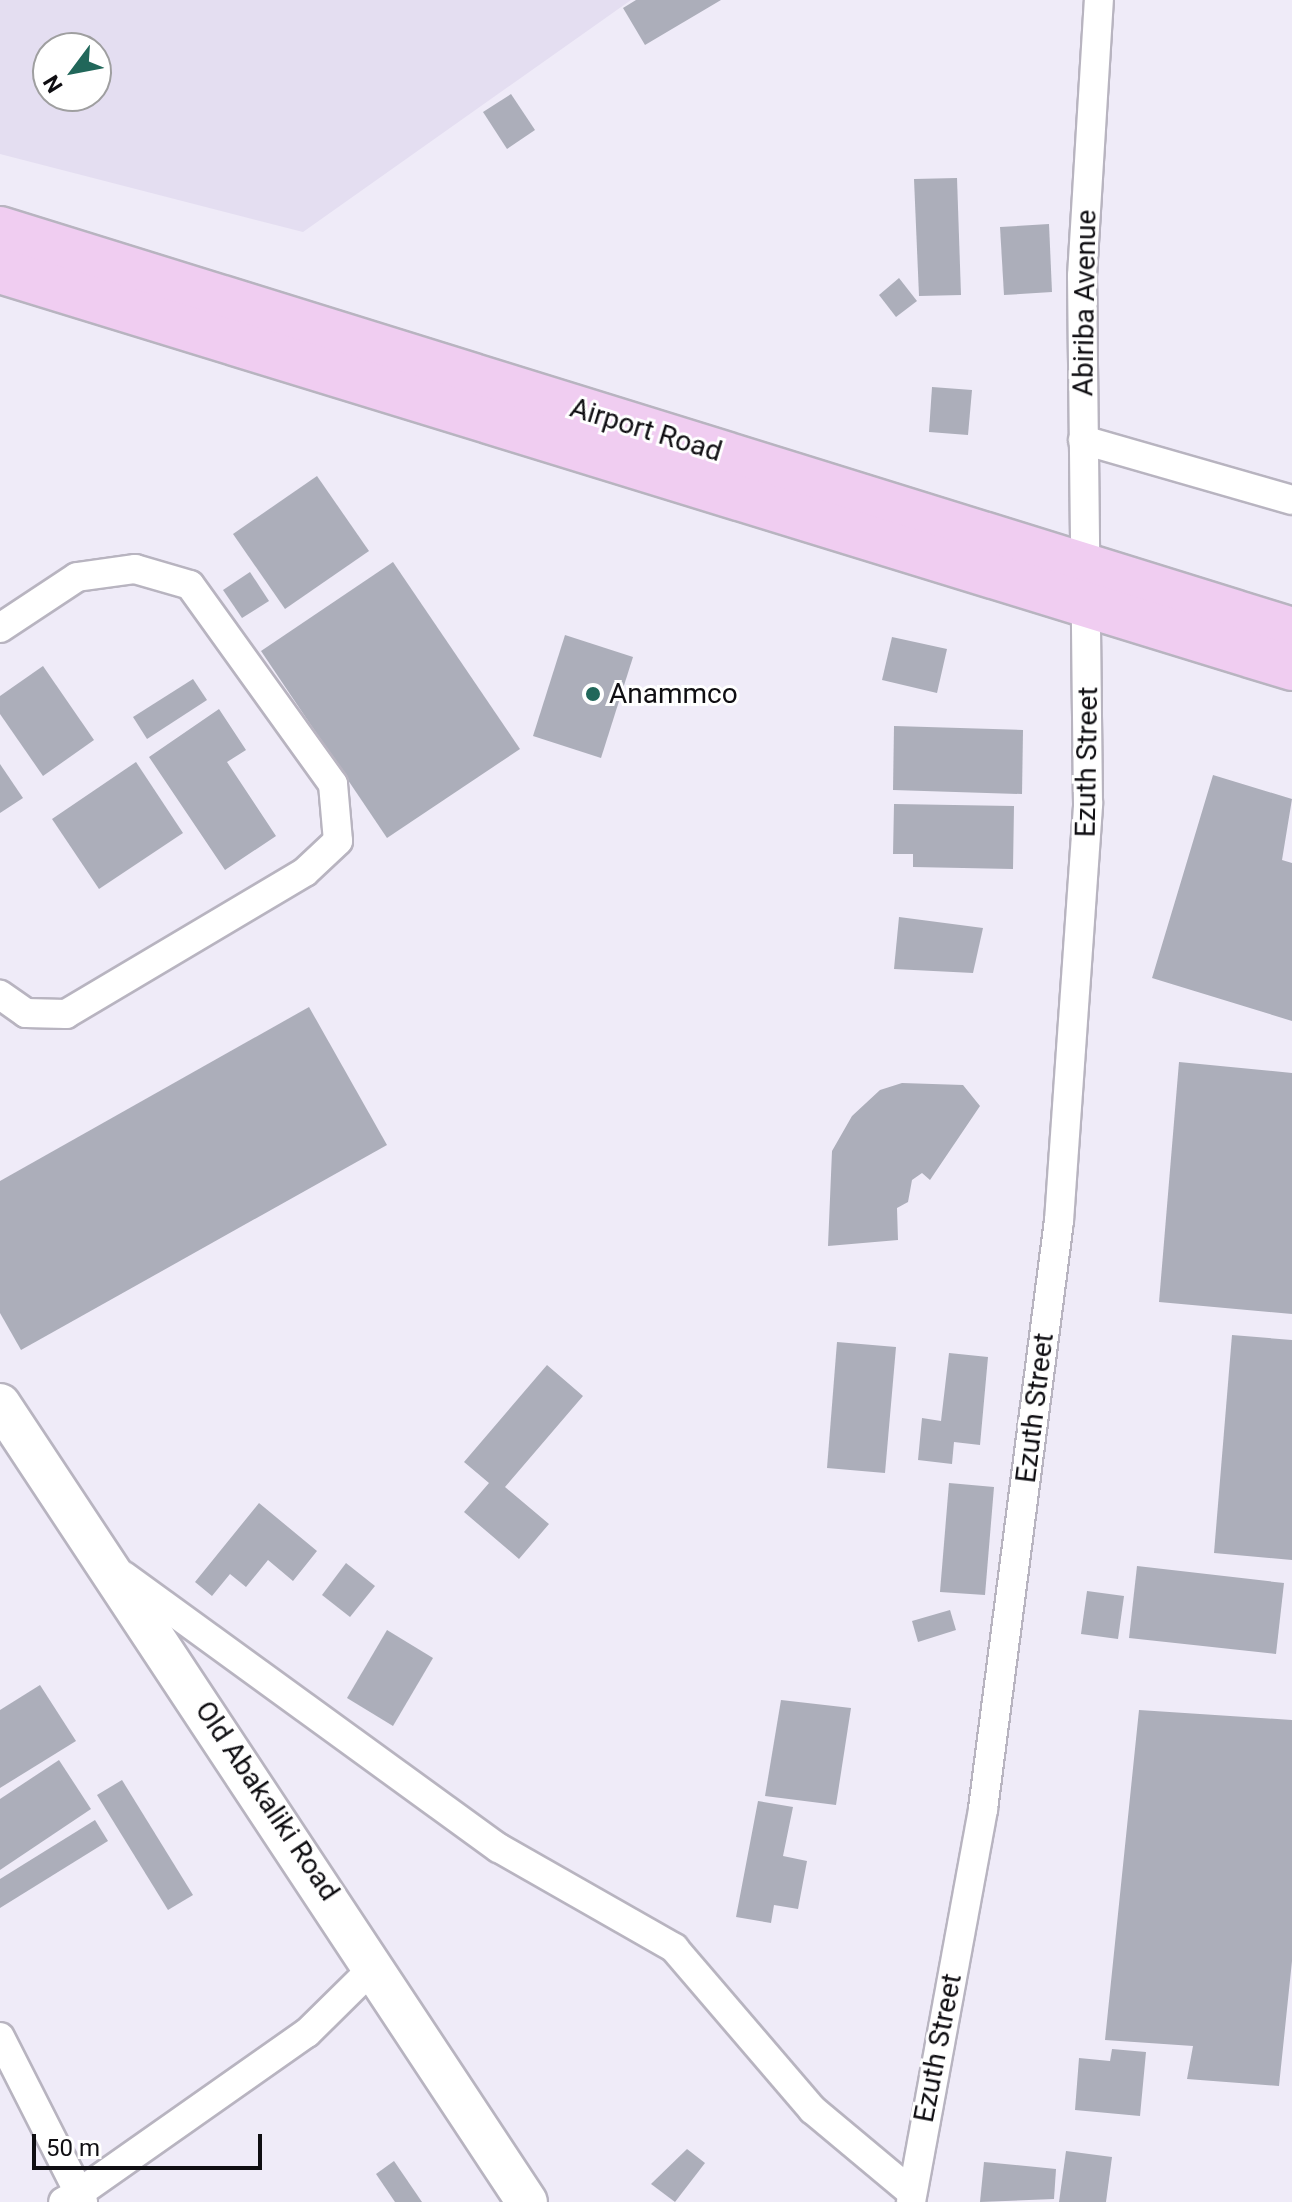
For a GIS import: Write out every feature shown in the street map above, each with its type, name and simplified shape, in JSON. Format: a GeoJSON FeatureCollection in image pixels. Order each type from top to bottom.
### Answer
{"type":"FeatureCollection","features":[{"type":"Feature","properties":{"kind":"main road","name":"Airport Road"},"geometry":{"type":"LineString","coordinates":[[0,229],[1088,586],[1292,668]]}},
{"type":"Feature","properties":{"kind":"main road","name":"Airport Road"},"geometry":{"type":"LineString","coordinates":[[0,271],[1088,586],[1292,630]]}},
{"type":"Feature","properties":{"kind":"main road","name":"Old Abakaliki Road"},"geometry":{"type":"LineString","coordinates":[[0,1404],[376,1965],[527,2202]]}},
{"type":"Feature","properties":{"kind":"street","name":"Abiriba Avenue"},"geometry":{"type":"LineString","coordinates":[[1088,586],[1082,276],[1099,0]]}},
{"type":"Feature","properties":{"kind":"street"},"geometry":{"type":"LineString","coordinates":[[1083,440],[1292,500]]}},
{"type":"Feature","properties":{"kind":"street"},"geometry":{"type":"LineString","coordinates":[[0,628],[77,577],[135,569],[190,585],[333,784],[338,841],[305,872],[66,1014],[26,1013],[0,995]]}},
{"type":"Feature","properties":{"kind":"street","name":"Ezuth Street"},"geometry":{"type":"LineString","coordinates":[[911,2197],[983,1809],[1059,1221],[1088,804],[1088,586]]}},
{"type":"Feature","properties":{"kind":"street"},"geometry":{"type":"LineString","coordinates":[[109,1565],[499,1848],[674,1948],[813,2110],[911,2197]]}},
{"type":"Feature","properties":{"kind":"street"},"geometry":{"type":"LineString","coordinates":[[0,2037],[75,2199],[261,2070],[376,1965]]}},
{"type":"Feature","properties":{"kind":"shaded area"},"geometry":{"type":"Polygon","coordinates":[[[0,0],[631,0],[303,232],[0,154],[0,0]]]}},
{"type":"Feature","properties":{"kind":"building"},"geometry":{"type":"Polygon","coordinates":[[[636,0],[721,0],[645,45],[623,8],[636,0]]]}},
{"type":"Feature","properties":{"kind":"building"},"geometry":{"type":"Polygon","coordinates":[[[511,94],[535,130],[507,149],[483,112],[511,94]]]}},
{"type":"Feature","properties":{"kind":"building"},"geometry":{"type":"Polygon","coordinates":[[[957,178],[961,295],[919,296],[914,179],[957,178]]]}},
{"type":"Feature","properties":{"kind":"building"},"geometry":{"type":"Polygon","coordinates":[[[1049,224],[1052,292],[1004,295],[1000,227],[1049,224]]]}},
{"type":"Feature","properties":{"kind":"building"},"geometry":{"type":"Polygon","coordinates":[[[899,278],[917,301],[896,317],[879,295],[899,278]]]}},
{"type":"Feature","properties":{"kind":"building"},"geometry":{"type":"Polygon","coordinates":[[[932,387],[972,390],[968,435],[929,432],[932,387]]]}},
{"type":"Feature","properties":{"kind":"building"},"geometry":{"type":"Polygon","coordinates":[[[317,476],[369,551],[285,609],[233,534],[317,476]]]}},
{"type":"Feature","properties":{"kind":"building"},"geometry":{"type":"Polygon","coordinates":[[[393,562],[520,749],[387,838],[261,651],[393,562]]]}},
{"type":"Feature","properties":{"kind":"building"},"geometry":{"type":"Polygon","coordinates":[[[250,572],[269,601],[242,618],[223,590],[250,572]]]}},
{"type":"Feature","properties":{"kind":"building"},"geometry":{"type":"Polygon","coordinates":[[[565,635],[633,657],[601,758],[533,736],[565,635]]]}},
{"type":"Feature","properties":{"kind":"building"},"geometry":{"type":"Polygon","coordinates":[[[892,637],[947,649],[937,693],[882,680],[892,637]]]}},
{"type":"Feature","properties":{"kind":"building"},"geometry":{"type":"Polygon","coordinates":[[[43,666],[94,740],[43,776],[0,714],[0,696],[43,666]]]}},
{"type":"Feature","properties":{"kind":"building"},"geometry":{"type":"Polygon","coordinates":[[[193,679],[207,700],[147,739],[133,717],[193,679]]]}},
{"type":"Feature","properties":{"kind":"building"},"geometry":{"type":"Polygon","coordinates":[[[219,709],[246,750],[227,762],[276,836],[225,870],[149,757],[219,709]]]}},
{"type":"Feature","properties":{"kind":"building"},"geometry":{"type":"Polygon","coordinates":[[[894,726],[1023,730],[1022,794],[893,790],[894,726]]]}},
{"type":"Feature","properties":{"kind":"building"},"geometry":{"type":"Polygon","coordinates":[[[136,762],[183,833],[99,889],[52,819],[136,762]]]}},
{"type":"Feature","properties":{"kind":"building"},"geometry":{"type":"Polygon","coordinates":[[[0,764],[23,798],[0,813],[0,764]]]}},
{"type":"Feature","properties":{"kind":"building"},"geometry":{"type":"Polygon","coordinates":[[[1213,775],[1292,799],[1282,860],[1292,863],[1292,1021],[1152,978],[1213,775]]]}},
{"type":"Feature","properties":{"kind":"building"},"geometry":{"type":"Polygon","coordinates":[[[894,804],[1014,806],[1013,869],[913,867],[913,854],[893,854],[894,804]]]}},
{"type":"Feature","properties":{"kind":"building"},"geometry":{"type":"Polygon","coordinates":[[[899,917],[983,928],[973,973],[894,969],[899,917]]]}},
{"type":"Feature","properties":{"kind":"building"},"geometry":{"type":"Polygon","coordinates":[[[309,1007],[387,1145],[21,1350],[0,1313],[0,1181],[309,1007]]]}},
{"type":"Feature","properties":{"kind":"building"},"geometry":{"type":"Polygon","coordinates":[[[1179,1062],[1292,1073],[1292,1314],[1159,1302],[1179,1062]]]}},
{"type":"Feature","properties":{"kind":"building"},"geometry":{"type":"Polygon","coordinates":[[[902,1083],[963,1085],[980,1106],[930,1180],[922,1173],[912,1180],[908,1202],[897,1208],[898,1240],[828,1246],[832,1151],[852,1116],[880,1090],[902,1083]]]}},
{"type":"Feature","properties":{"kind":"building"},"geometry":{"type":"Polygon","coordinates":[[[1232,1335],[1292,1340],[1292,1560],[1214,1553],[1232,1335]]]}},
{"type":"Feature","properties":{"kind":"building"},"geometry":{"type":"Polygon","coordinates":[[[837,1342],[896,1347],[885,1473],[827,1468],[837,1342]]]}},
{"type":"Feature","properties":{"kind":"building"},"geometry":{"type":"Polygon","coordinates":[[[949,1353],[988,1357],[980,1445],[954,1442],[952,1464],[918,1460],[922,1418],[941,1421],[949,1353]]]}},
{"type":"Feature","properties":{"kind":"building"},"geometry":{"type":"Polygon","coordinates":[[[547,1365],[583,1396],[505,1487],[549,1524],[519,1559],[464,1512],[489,1483],[464,1462],[547,1365]]]}},
{"type":"Feature","properties":{"kind":"building"},"geometry":{"type":"Polygon","coordinates":[[[949,1483],[994,1487],[985,1595],[940,1592],[949,1483]]]}},
{"type":"Feature","properties":{"kind":"building"},"geometry":{"type":"Polygon","coordinates":[[[259,1503],[317,1551],[293,1581],[268,1560],[246,1587],[230,1574],[212,1596],[195,1582],[259,1503]]]}},
{"type":"Feature","properties":{"kind":"building"},"geometry":{"type":"Polygon","coordinates":[[[346,1563],[375,1586],[350,1617],[322,1595],[346,1563]]]}},
{"type":"Feature","properties":{"kind":"building"},"geometry":{"type":"Polygon","coordinates":[[[1137,1566],[1284,1583],[1276,1654],[1129,1638],[1137,1566]]]}},
{"type":"Feature","properties":{"kind":"building"},"geometry":{"type":"Polygon","coordinates":[[[1087,1591],[1124,1596],[1118,1639],[1081,1634],[1087,1591]]]}},
{"type":"Feature","properties":{"kind":"building"},"geometry":{"type":"Polygon","coordinates":[[[950,1610],[956,1630],[918,1642],[912,1621],[950,1610]]]}},
{"type":"Feature","properties":{"kind":"building"},"geometry":{"type":"Polygon","coordinates":[[[387,1630],[433,1658],[393,1726],[347,1698],[387,1630]]]}},
{"type":"Feature","properties":{"kind":"building"},"geometry":{"type":"Polygon","coordinates":[[[40,1685],[76,1741],[0,1788],[0,1710],[40,1685]]]}},
{"type":"Feature","properties":{"kind":"building"},"geometry":{"type":"Polygon","coordinates":[[[781,1700],[851,1708],[836,1805],[765,1796],[781,1700]]]}},
{"type":"Feature","properties":{"kind":"building"},"geometry":{"type":"Polygon","coordinates":[[[1139,1710],[1292,1720],[1292,1961],[1279,2086],[1187,2079],[1193,2046],[1105,2040],[1139,1710]]]}},
{"type":"Feature","properties":{"kind":"building"},"geometry":{"type":"Polygon","coordinates":[[[59,1760],[91,1809],[0,1870],[0,1799],[59,1760]]]}},
{"type":"Feature","properties":{"kind":"building"},"geometry":{"type":"Polygon","coordinates":[[[122,1780],[193,1895],[168,1910],[97,1795],[122,1780]]]}},
{"type":"Feature","properties":{"kind":"building"},"geometry":{"type":"Polygon","coordinates":[[[758,1801],[793,1807],[783,1856],[807,1861],[798,1909],[774,1905],[771,1923],[736,1917],[758,1801]]]}},
{"type":"Feature","properties":{"kind":"building"},"geometry":{"type":"Polygon","coordinates":[[[95,1820],[108,1841],[0,1908],[0,1879],[95,1820]]]}},
{"type":"Feature","properties":{"kind":"building"},"geometry":{"type":"Polygon","coordinates":[[[1112,2049],[1146,2052],[1140,2116],[1075,2110],[1079,2058],[1110,2061],[1112,2049]]]}},
{"type":"Feature","properties":{"kind":"building"},"geometry":{"type":"Polygon","coordinates":[[[687,2149],[705,2163],[675,2202],[651,2184],[687,2149]]]}},
{"type":"Feature","properties":{"kind":"building"},"geometry":{"type":"Polygon","coordinates":[[[1066,2151],[1112,2157],[1106,2202],[1059,2202],[1066,2151]]]}},
{"type":"Feature","properties":{"kind":"building"},"geometry":{"type":"Polygon","coordinates":[[[394,2161],[422,2202],[395,2202],[376,2174],[394,2161]]]}},
{"type":"Feature","properties":{"kind":"building"},"geometry":{"type":"Polygon","coordinates":[[[984,2162],[1056,2169],[1054,2199],[980,2202],[984,2162]]]}},
{"type":"Feature","properties":{"kind":"place","name":"Anammco"},"geometry":{"type":"Point","coordinates":[593,694]}}]}
